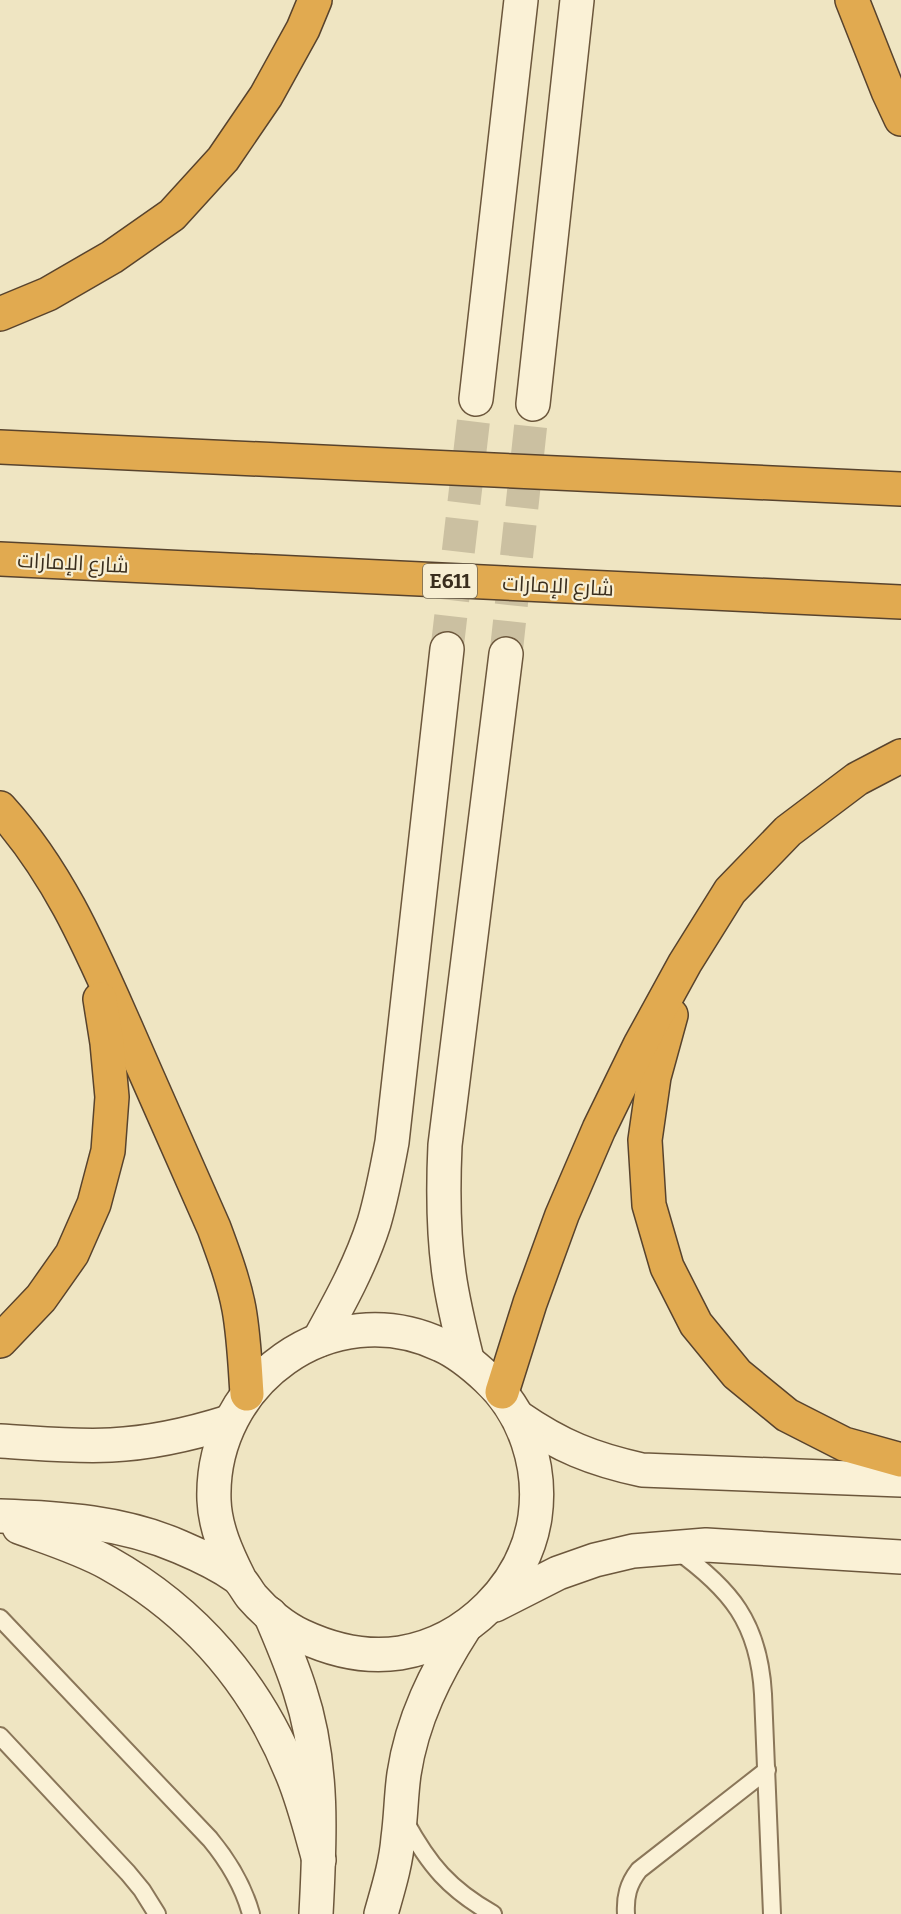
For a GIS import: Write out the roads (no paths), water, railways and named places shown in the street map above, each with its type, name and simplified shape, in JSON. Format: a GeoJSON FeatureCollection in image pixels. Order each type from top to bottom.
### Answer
{"type":"FeatureCollection","features":[{"type":"Feature","properties":{"kind":"highway"},"geometry":{"type":"LineString","coordinates":[[0,314],[48,294],[112,257],[172,215],[223,159],[266,96],[303,29],[315,0]]}},
{"type":"Feature","properties":{"kind":"highway"},"geometry":{"type":"LineString","coordinates":[[852,0],[901,119]]}},
{"type":"Feature","properties":{"kind":"highway"},"geometry":{"type":"LineString","coordinates":[[0,447],[901,489]]}},
{"type":"Feature","properties":{"kind":"highway","name":"شارع الإمارات"},"geometry":{"type":"LineString","coordinates":[[0,559],[901,602]]}},
{"type":"Feature","properties":{"kind":"highway"},"geometry":{"type":"LineString","coordinates":[[510,1404],[530,1303],[562,1215],[640,1045],[685,963],[730,891],[788,831],[857,779],[901,756]]}},
{"type":"Feature","properties":{"kind":"highway"},"geometry":{"type":"LineString","coordinates":[[0,808],[19,828],[58,885],[92,953],[214,1228],[239,1309],[245,1351],[247,1394]]}},
{"type":"Feature","properties":{"kind":"highway"},"geometry":{"type":"LineString","coordinates":[[0,1341],[41,1298],[72,1254],[94,1204],[108,1151],[112,1097],[107,1043],[92,953]]}},
{"type":"Feature","properties":{"kind":"highway"},"geometry":{"type":"LineString","coordinates":[[685,963],[654,1077],[645,1140],[649,1205],[667,1267],[696,1324],[736,1374],[787,1415],[844,1444],[901,1460]]}},
{"type":"Feature","properties":{"kind":"street"},"geometry":{"type":"LineString","coordinates":[[476,399],[521,0]]}},
{"type":"Feature","properties":{"kind":"street"},"geometry":{"type":"LineString","coordinates":[[533,404],[577,0]]}},
{"type":"Feature","properties":{"kind":"street"},"geometry":{"type":"LineString","coordinates":[[319,1340],[354,1274],[373,1224],[392,1142],[447,649]]}},
{"type":"Feature","properties":{"kind":"street"},"geometry":{"type":"LineString","coordinates":[[467,1359],[455,1306],[446,1242],[443,1188],[445,1145],[506,654]]}},
{"type":"Feature","properties":{"kind":"street"},"geometry":{"type":"LineString","coordinates":[[901,1480],[642,1470],[609,1463],[576,1451],[546,1436],[510,1404],[467,1359],[440,1344],[411,1334],[380,1330],[349,1332],[319,1340],[292,1353],[267,1371],[247,1394],[229,1422],[217,1461],[214,1502],[222,1542],[239,1578],[253,1598],[298,1635],[331,1648],[365,1654],[400,1653],[434,1643],[558,1573],[595,1560],[633,1551],[706,1545],[901,1557]]}},
{"type":"Feature","properties":{"kind":"street"},"geometry":{"type":"LineString","coordinates":[[381,1914],[394,1866],[405,1773],[413,1734],[423,1706],[444,1660],[476,1618],[510,1582],[525,1551],[534,1518],[536,1483],[530,1449],[510,1404]]}},
{"type":"Feature","properties":{"kind":"street"},"geometry":{"type":"LineString","coordinates":[[0,1441],[82,1446],[112,1445],[171,1437],[229,1422]]}},
{"type":"Feature","properties":{"kind":"street"},"geometry":{"type":"LineString","coordinates":[[0,1516],[59,1519],[115,1527],[147,1535],[179,1547],[239,1578]]}},
{"type":"Feature","properties":{"kind":"street"},"geometry":{"type":"LineString","coordinates":[[0,1522],[63,1543],[107,1562],[147,1587],[178,1612],[221,1653],[251,1694],[272,1729],[293,1777],[319,1860]]}},
{"type":"Feature","properties":{"kind":"street"},"geometry":{"type":"LineString","coordinates":[[270,1614],[301,1693],[311,1734],[317,1775],[319,1860],[316,1914]]}},
{"type":"Feature","properties":{"kind":"lane"},"geometry":{"type":"LineString","coordinates":[[671,1547],[717,1582],[742,1615],[751,1633],[762,1673],[772,1914]]}},
{"type":"Feature","properties":{"kind":"lane"},"geometry":{"type":"LineString","coordinates":[[0,1618],[225,1856],[237,1876],[251,1914]]}},
{"type":"Feature","properties":{"kind":"lane"},"geometry":{"type":"LineString","coordinates":[[0,1736],[128,1873],[157,1914]]}},
{"type":"Feature","properties":{"kind":"lane"},"geometry":{"type":"LineString","coordinates":[[626,1914],[625,1900],[632,1879],[639,1870],[766,1770]]}},
{"type":"Feature","properties":{"kind":"lane"},"geometry":{"type":"LineString","coordinates":[[400,1812],[431,1864],[450,1885],[471,1902],[493,1914]]}},
{"type":"Feature","properties":{"kind":"tunnel"},"geometry":{"type":"LineString","coordinates":[[447,649],[476,399]]}},
{"type":"Feature","properties":{"kind":"tunnel"},"geometry":{"type":"LineString","coordinates":[[506,654],[533,404]]}}]}
